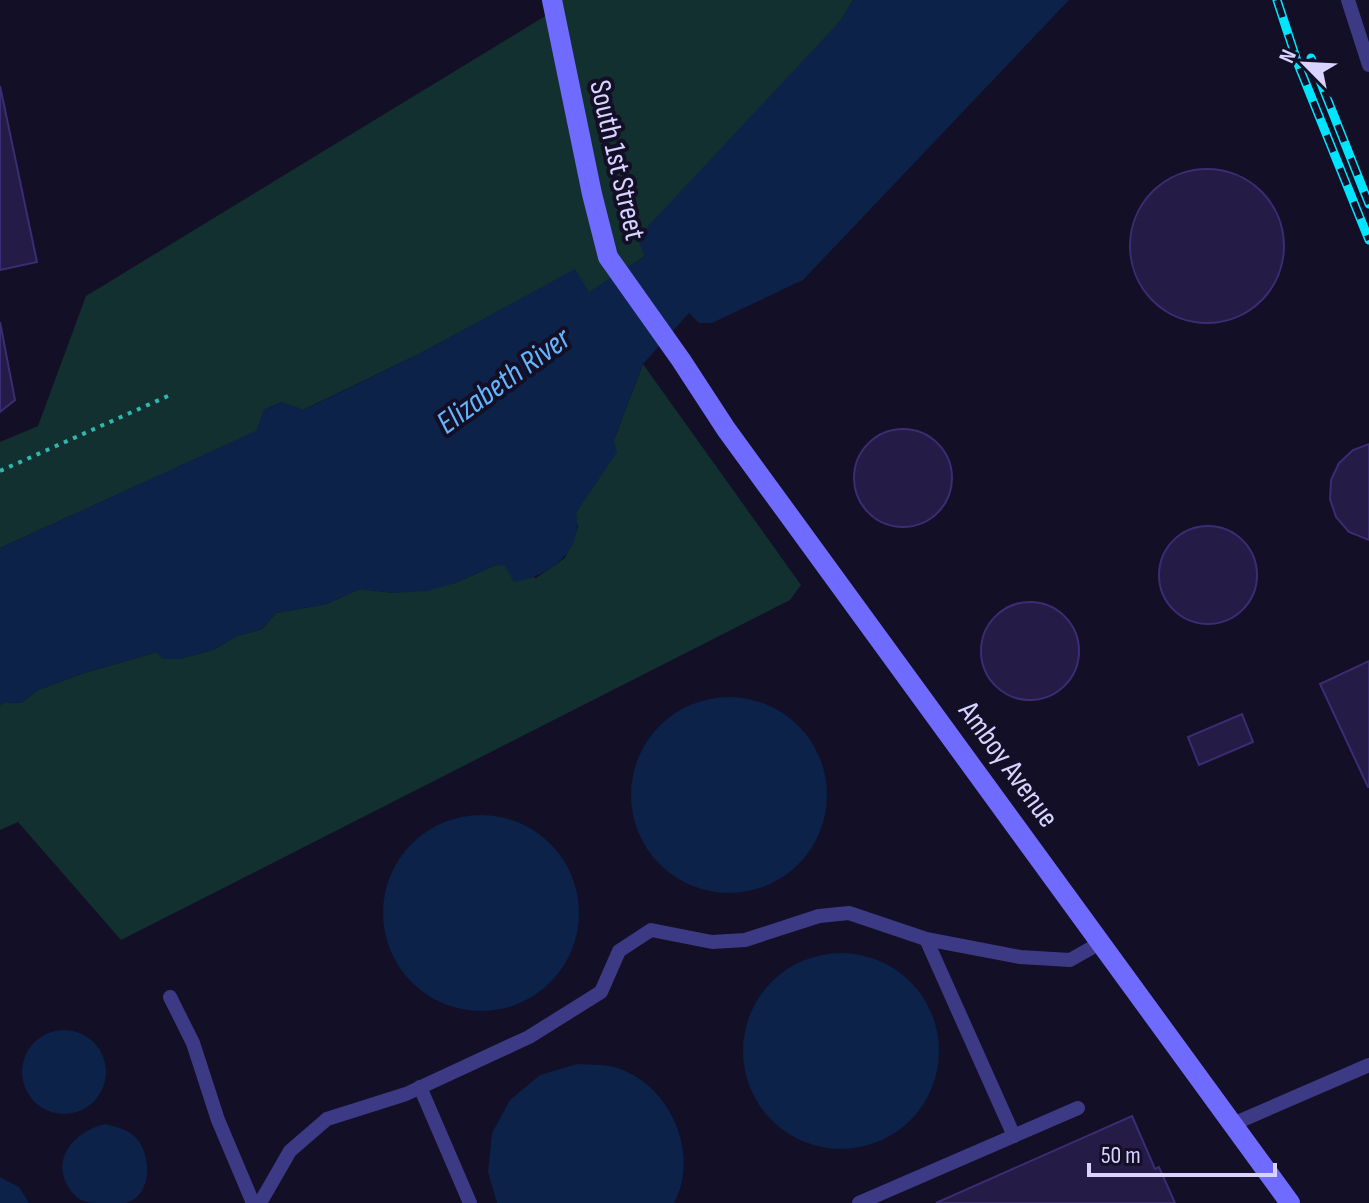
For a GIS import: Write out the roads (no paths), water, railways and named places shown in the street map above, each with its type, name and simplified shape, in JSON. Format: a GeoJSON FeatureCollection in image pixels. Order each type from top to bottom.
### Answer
{"type":"FeatureCollection","features":[{"type":"Feature","properties":{"kind":"street","name":"South 1st Street"},"geometry":{"type":"LineString","coordinates":[[552,0],[608,257],[681,360]]}},
{"type":"Feature","properties":{"kind":"street","name":"Amboy Avenue"},"geometry":{"type":"LineString","coordinates":[[681,360],[726,429],[1290,1203]]}},
{"type":"Feature","properties":{"kind":"lane"},"geometry":{"type":"LineString","coordinates":[[1348,0],[1369,65]]}},
{"type":"Feature","properties":{"kind":"lane"},"geometry":{"type":"LineString","coordinates":[[260,1203],[290,1151],[327,1119],[420,1087],[529,1037],[601,992],[619,951],[651,930],[712,942],[745,940],[819,916],[849,913],[926,939],[1020,957],[1070,960],[1102,942]]}},
{"type":"Feature","properties":{"kind":"lane"},"geometry":{"type":"LineString","coordinates":[[926,939],[1014,1136]]}},
{"type":"Feature","properties":{"kind":"lane"},"geometry":{"type":"LineString","coordinates":[[170,997],[193,1043],[218,1120],[253,1203]]}},
{"type":"Feature","properties":{"kind":"lane"},"geometry":{"type":"LineString","coordinates":[[1233,1124],[1369,1065]]}},
{"type":"Feature","properties":{"kind":"lane"},"geometry":{"type":"LineString","coordinates":[[420,1087],[470,1203]]}},
{"type":"Feature","properties":{"kind":"lane"},"geometry":{"type":"LineString","coordinates":[[859,1203],[1078,1108]]}},
{"type":"Feature","properties":{"kind":"water","name":"Elizabeth River"},"geometry":{"type":"Polygon","coordinates":[[[853,0],[1069,0],[803,280],[712,323],[699,323],[689,313],[643,364],[614,440],[617,452],[576,513],[574,540],[561,560],[539,575],[514,582],[505,566],[496,565],[427,591],[393,593],[360,589],[326,604],[276,613],[262,629],[237,636],[213,650],[179,659],[163,659],[157,652],[38,690],[21,703],[6,702],[0,705],[0,548],[256,431],[264,410],[281,402],[304,410],[419,354],[575,269],[589,292],[645,256],[637,238],[841,20],[853,0]]]}},
{"type":"Feature","properties":{"kind":"water"},"geometry":{"type":"Polygon","coordinates":[[[729,697],[766,705],[798,726],[819,758],[827,795],[819,832],[798,864],[766,885],[729,893],[692,885],[660,864],[639,832],[631,795],[639,758],[660,726],[692,705],[729,697]]]}},
{"type":"Feature","properties":{"kind":"water"},"geometry":{"type":"Polygon","coordinates":[[[481,815],[518,823],[550,844],[571,876],[579,913],[571,950],[550,982],[518,1003],[481,1011],[444,1003],[412,982],[391,950],[383,913],[391,876],[412,844],[444,823],[481,815]]]}},
{"type":"Feature","properties":{"kind":"water"},"geometry":{"type":"Polygon","coordinates":[[[841,953],[878,961],[910,982],[931,1014],[939,1051],[931,1088],[910,1120],[878,1141],[841,1149],[804,1141],[772,1120],[751,1088],[743,1051],[751,1014],[772,982],[804,961],[841,953]]]}},
{"type":"Feature","properties":{"kind":"water"},"geometry":{"type":"Polygon","coordinates":[[[64,1030],[80,1033],[94,1042],[103,1056],[106,1072],[103,1088],[94,1102],[80,1111],[64,1114],[48,1111],[34,1102],[25,1088],[22,1072],[25,1056],[34,1042],[48,1033],[64,1030]]]}},
{"type":"Feature","properties":{"kind":"water"},"geometry":{"type":"Polygon","coordinates":[[[577,1064],[609,1066],[633,1075],[664,1103],[675,1122],[684,1163],[674,1203],[497,1203],[488,1172],[492,1133],[510,1100],[540,1075],[577,1064]]]}},
{"type":"Feature","properties":{"kind":"water"},"geometry":{"type":"Polygon","coordinates":[[[105,1124],[131,1133],[140,1143],[147,1162],[141,1192],[125,1203],[82,1200],[72,1192],[64,1177],[64,1156],[69,1147],[84,1133],[105,1124]]]}},
{"type":"Feature","properties":{"kind":"water"},"geometry":{"type":"Polygon","coordinates":[[[0,1177],[19,1187],[29,1203],[0,1203],[0,1177]]]}},
{"type":"Feature","properties":{"kind":"railway"},"geometry":{"type":"LineString","coordinates":[[1277,0],[1298,64],[1369,240]]}},
{"type":"Feature","properties":{"kind":"railway"},"geometry":{"type":"LineString","coordinates":[[1311,58],[1369,204]]}}]}
